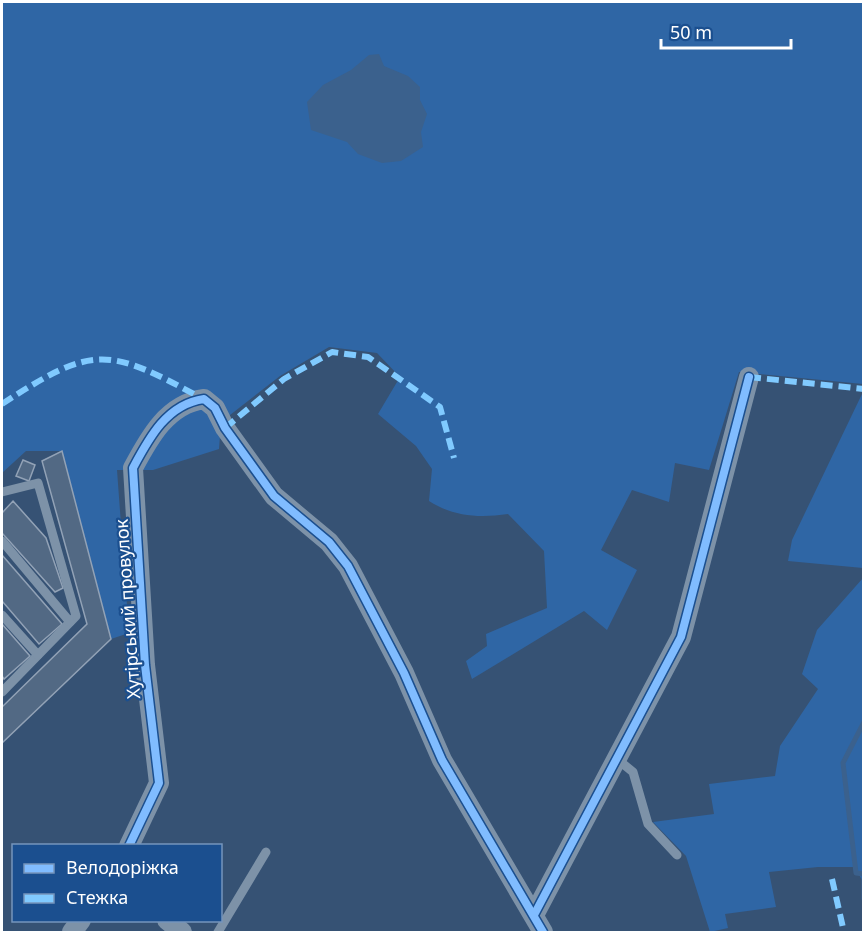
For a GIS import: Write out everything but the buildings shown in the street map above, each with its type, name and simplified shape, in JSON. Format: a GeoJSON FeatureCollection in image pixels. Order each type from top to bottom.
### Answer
{"type":"FeatureCollection","features":[{"type":"Feature","properties":{"kind":"street"},"geometry":{"type":"LineString","coordinates":[[543,933],[534,915],[681,637],[749,377]]}},
{"type":"Feature","properties":{"kind":"street","name":"Хутірський провулок"},"geometry":{"type":"LineString","coordinates":[[130,844],[159,783],[145,665],[133,468],[145,446],[178,406],[189,401],[204,399],[214,408],[225,428],[274,496],[329,542],[348,566],[404,673],[442,760],[534,915]]}},
{"type":"Feature","properties":{"kind":"street"},"geometry":{"type":"LineString","coordinates":[[168,922],[182,933]]}},
{"type":"Feature","properties":{"kind":"lane"},"geometry":{"type":"LineString","coordinates":[[2,492],[38,483],[76,616],[3,688]]}},
{"type":"Feature","properties":{"kind":"lane"},"geometry":{"type":"LineString","coordinates":[[2,541],[70,622]]}},
{"type":"Feature","properties":{"kind":"lane"},"geometry":{"type":"LineString","coordinates":[[2,615],[38,655]]}},
{"type":"Feature","properties":{"kind":"lane"},"geometry":{"type":"LineString","coordinates":[[615,758],[633,772],[648,824],[677,855]]}},
{"type":"Feature","properties":{"kind":"lane"},"geometry":{"type":"LineString","coordinates":[[218,933],[266,852]]}},
{"type":"Feature","properties":{"kind":"shaded area"},"geometry":{"type":"Polygon","coordinates":[[[2,2],[863,2],[863,384],[739,372],[709,470],[675,463],[669,502],[632,490],[601,550],[637,570],[607,630],[584,611],[472,679],[466,661],[487,646],[486,634],[547,608],[544,551],[508,514],[467,515],[448,510],[429,501],[432,469],[416,446],[378,414],[400,377],[377,353],[329,347],[280,376],[221,422],[219,449],[153,470],[117,470],[129,633],[111,639],[62,451],[26,451],[2,473],[2,2]]]}},
{"type":"Feature","properties":{"kind":"shaded area"},"geometry":{"type":"Polygon","coordinates":[[[379,54],[384,66],[408,76],[420,87],[420,100],[427,114],[421,132],[423,147],[401,161],[382,163],[358,154],[347,142],[311,130],[307,102],[323,85],[351,70],[369,55],[379,54]]]}},
{"type":"Feature","properties":{"kind":"shaded area"},"geometry":{"type":"Polygon","coordinates":[[[862,394],[863,568],[788,561],[792,540],[862,394]]]}},
{"type":"Feature","properties":{"kind":"shaded area"},"geometry":{"type":"Polygon","coordinates":[[[863,578],[863,882],[855,867],[818,867],[769,872],[776,907],[725,914],[728,928],[710,932],[686,856],[653,822],[714,814],[709,784],[775,776],[780,746],[818,689],[802,674],[817,630],[863,578]]]}},
{"type":"Feature","properties":{"kind":"waterway"},"geometry":{"type":"LineString","coordinates":[[864,722],[843,763],[856,873],[864,874]]}},
{"type":"Feature","properties":{"kind":"waterway"},"geometry":{"type":"LineString","coordinates":[[864,879],[864,899]]}},
{"type":"Feature","properties":{"kind":"marked path"},"geometry":{"type":"LineString","coordinates":[[225,428],[284,379],[332,352],[368,357],[440,407],[454,458]]}},
{"type":"Feature","properties":{"kind":"marked path"},"geometry":{"type":"LineString","coordinates":[[2,404],[59,371],[81,362],[101,360],[122,362],[144,369],[203,399]]}},
{"type":"Feature","properties":{"kind":"marked path"},"geometry":{"type":"LineString","coordinates":[[749,377],[864,389]]}},
{"type":"Feature","properties":{"kind":"marked path"},"geometry":{"type":"LineString","coordinates":[[832,879],[844,932]]}},
{"type":"Feature","properties":{"kind":"cycle path"},"geometry":{"type":"LineString","coordinates":[[534,915],[681,637],[749,377]]}},
{"type":"Feature","properties":{"kind":"cycle path"},"geometry":{"type":"LineString","coordinates":[[130,844],[159,783],[145,665],[133,468],[153,434],[169,415],[191,402],[204,399],[215,408],[225,428],[274,496],[329,542],[348,566],[404,673],[442,760],[543,932]]}}]}
